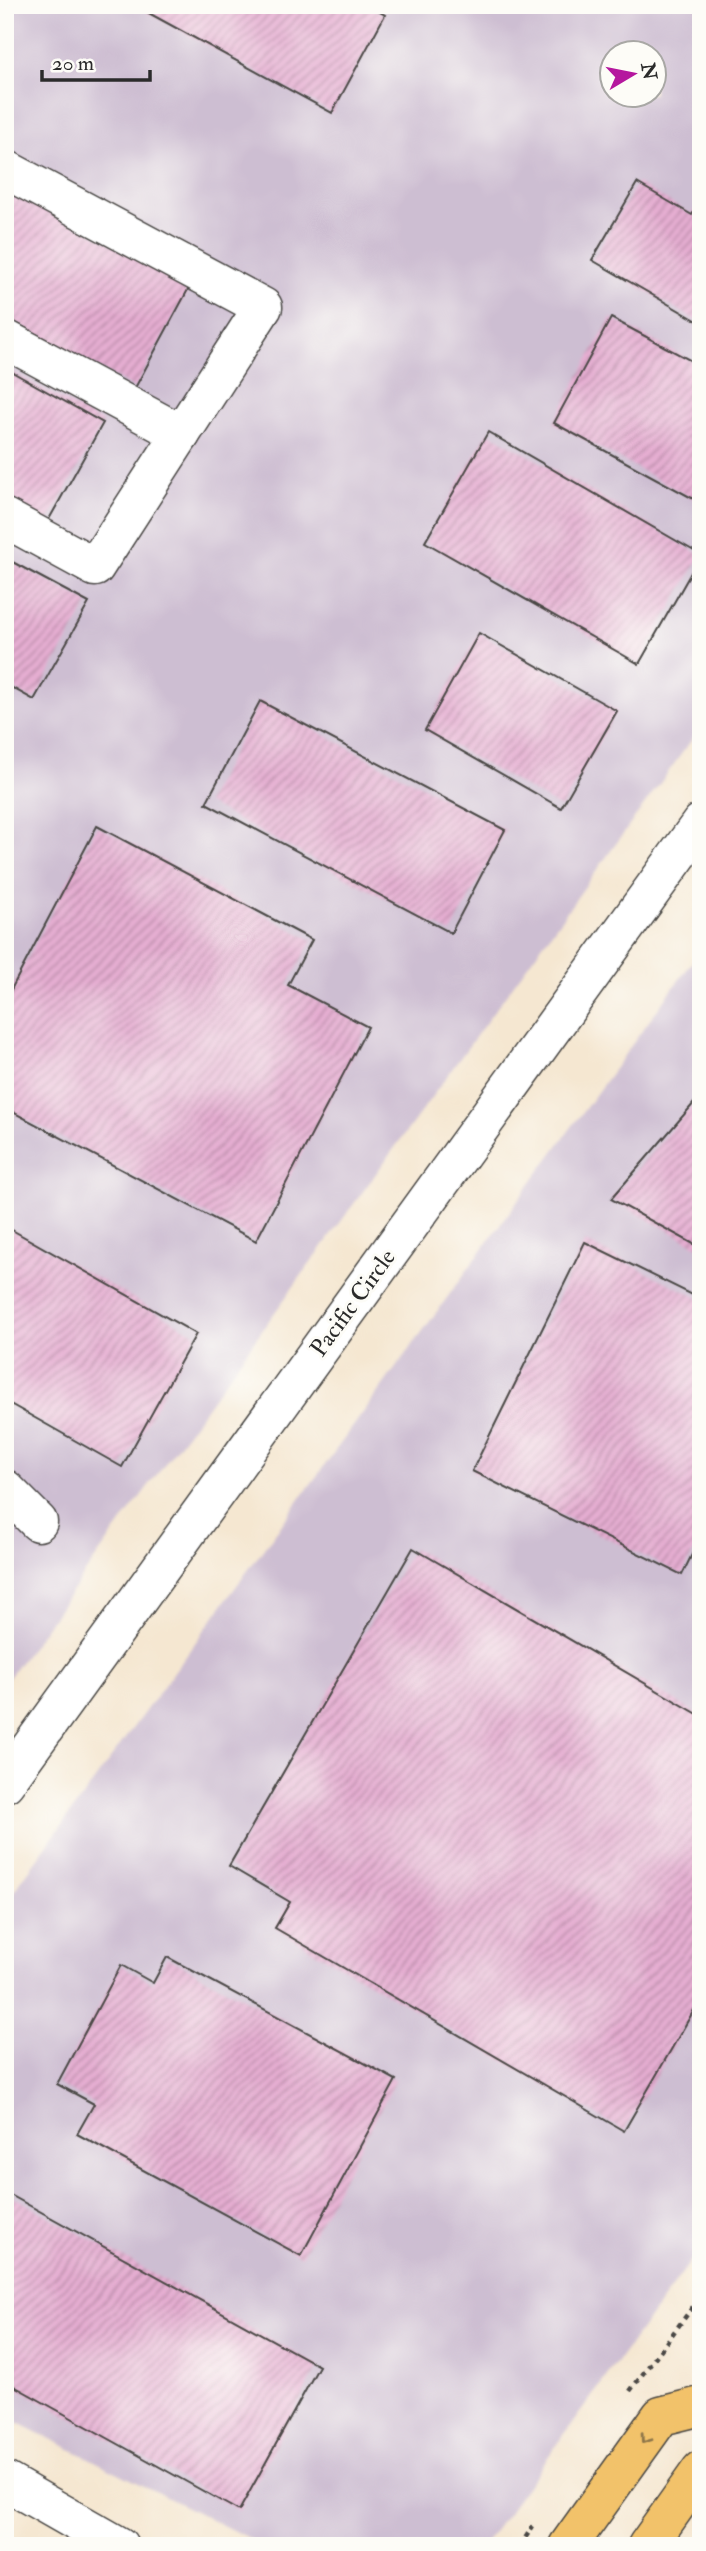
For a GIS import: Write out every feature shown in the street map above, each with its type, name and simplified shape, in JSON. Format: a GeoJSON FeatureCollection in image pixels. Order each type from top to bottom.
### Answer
{"type":"FeatureCollection","features":[{"type":"Feature","properties":{"kind":"main road"},"geometry":{"type":"LineString","coordinates":[[568,2546],[662,2416],[701,2406]]}},
{"type":"Feature","properties":{"kind":"main road"},"geometry":{"type":"LineString","coordinates":[[647,2546],[701,2470]]}},
{"type":"Feature","properties":{"kind":"street"},"geometry":{"type":"LineString","coordinates":[[5,169],[263,307],[95,567],[5,518]]}},
{"type":"Feature","properties":{"kind":"street"},"geometry":{"type":"LineString","coordinates":[[5,339],[181,434]]}},
{"type":"Feature","properties":{"kind":"street","name":"Pacific Circle"},"geometry":{"type":"LineString","coordinates":[[5,1783],[701,822]]}},
{"type":"Feature","properties":{"kind":"street"},"geometry":{"type":"LineString","coordinates":[[5,1489],[38,1522]]}},
{"type":"Feature","properties":{"kind":"street"},"geometry":{"type":"LineString","coordinates":[[5,2481],[119,2546]]}},
{"type":"Feature","properties":{"kind":"shaded area"},"geometry":{"type":"Polygon","coordinates":[[[5,5],[701,5],[701,727],[5,1683],[5,5]]]}},
{"type":"Feature","properties":{"kind":"shaded area"},"geometry":{"type":"Polygon","coordinates":[[[701,950],[701,2247],[483,2546],[264,2546],[5,2416],[5,1903],[701,950]]]}},
{"type":"Feature","properties":{"kind":"building"},"geometry":{"type":"Polygon","coordinates":[[[134,5],[367,5],[385,15],[332,113],[134,5]]]}},
{"type":"Feature","properties":{"kind":"building"},"geometry":{"type":"Polygon","coordinates":[[[637,183],[692,215],[701,200],[701,323],[592,260],[637,183]]]}},
{"type":"Feature","properties":{"kind":"building"},"geometry":{"type":"Polygon","coordinates":[[[5,186],[190,286],[135,388],[5,317],[5,186]]]}},
{"type":"Feature","properties":{"kind":"building"},"geometry":{"type":"Polygon","coordinates":[[[611,318],[701,366],[701,503],[554,423],[611,318]]]}},
{"type":"Feature","properties":{"kind":"building"},"geometry":{"type":"Polygon","coordinates":[[[5,368],[103,423],[43,530],[5,509],[5,368]]]}},
{"type":"Feature","properties":{"kind":"building"},"geometry":{"type":"Polygon","coordinates":[[[488,432],[701,555],[639,664],[425,542],[488,432]]]}},
{"type":"Feature","properties":{"kind":"building"},"geometry":{"type":"Polygon","coordinates":[[[5,558],[89,603],[34,700],[5,684],[5,558]]]}},
{"type":"Feature","properties":{"kind":"building"},"geometry":{"type":"Polygon","coordinates":[[[479,633],[617,711],[561,808],[425,730],[479,633]]]}},
{"type":"Feature","properties":{"kind":"building"},"geometry":{"type":"Polygon","coordinates":[[[260,701],[505,830],[451,933],[206,803],[260,701]]]}},
{"type":"Feature","properties":{"kind":"building"},"geometry":{"type":"Polygon","coordinates":[[[97,826],[312,940],[288,985],[368,1027],[256,1241],[5,1108],[5,1001],[97,826]]]}},
{"type":"Feature","properties":{"kind":"building"},"geometry":{"type":"Polygon","coordinates":[[[701,1095],[701,1248],[611,1199],[701,1095]]]}},
{"type":"Feature","properties":{"kind":"building"},"geometry":{"type":"Polygon","coordinates":[[[5,1226],[196,1334],[122,1467],[5,1401],[5,1226]]]}},
{"type":"Feature","properties":{"kind":"building"},"geometry":{"type":"Polygon","coordinates":[[[585,1242],[701,1299],[701,1536],[682,1575],[472,1471],[585,1242]]]}},
{"type":"Feature","properties":{"kind":"building"},"geometry":{"type":"Polygon","coordinates":[[[413,1548],[701,1716],[701,1998],[624,2131],[275,1928],[290,1902],[229,1866],[413,1548]]]}},
{"type":"Feature","properties":{"kind":"building"},"geometry":{"type":"Polygon","coordinates":[[[167,1957],[396,2080],[301,2256],[77,2134],[94,2104],[57,2084],[121,1965],[153,1983],[167,1957]]]}},
{"type":"Feature","properties":{"kind":"building"},"geometry":{"type":"Polygon","coordinates":[[[5,2192],[319,2366],[239,2511],[5,2381],[5,2192]]]}}]}
